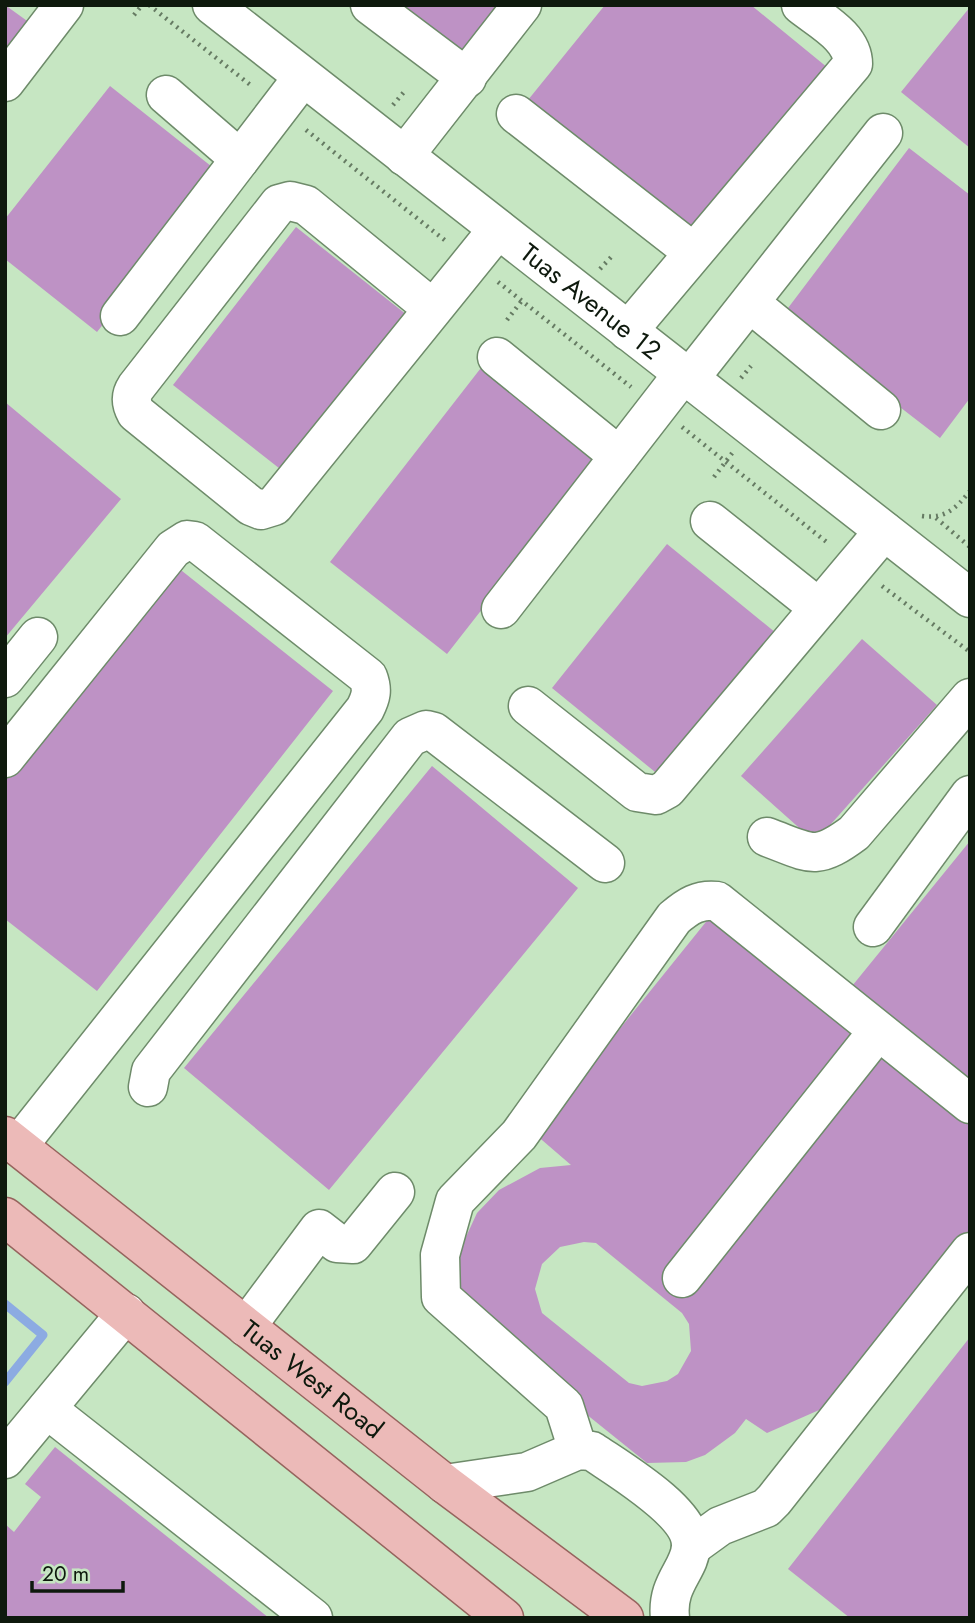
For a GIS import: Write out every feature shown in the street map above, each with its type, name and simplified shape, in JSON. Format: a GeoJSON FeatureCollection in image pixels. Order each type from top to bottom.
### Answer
{"type":"FeatureCollection","features":[{"type":"Feature","properties":{"kind":"main road","name":"Tuas West Road"},"geometry":{"type":"LineString","coordinates":[[11,1141],[445,1484],[624,1618]]}},
{"type":"Feature","properties":{"kind":"main road"},"geometry":{"type":"LineString","coordinates":[[5,1217],[504,1618]]}},
{"type":"Feature","properties":{"kind":"street","name":"Tuas Avenue 12"},"geometry":{"type":"LineString","coordinates":[[212,5],[884,531],[964,582]]}},
{"type":"Feature","properties":{"kind":"street"},"geometry":{"type":"LineString","coordinates":[[370,5],[467,78]]}},
{"type":"Feature","properties":{"kind":"street"},"geometry":{"type":"LineString","coordinates":[[404,156],[522,5]]}},
{"type":"Feature","properties":{"kind":"street"},"geometry":{"type":"LineString","coordinates":[[628,331],[853,64],[853,51],[847,43],[802,5]]}},
{"type":"Feature","properties":{"kind":"street"},"geometry":{"type":"LineString","coordinates":[[5,82],[56,8]]}},
{"type":"Feature","properties":{"kind":"street"},"geometry":{"type":"LineString","coordinates":[[120,316],[303,77]]}},
{"type":"Feature","properties":{"kind":"street"},"geometry":{"type":"LineString","coordinates":[[166,95],[240,159]]}},
{"type":"Feature","properties":{"kind":"street"},"geometry":{"type":"LineString","coordinates":[[516,114],[693,252]]}},
{"type":"Feature","properties":{"kind":"street"},"geometry":{"type":"LineString","coordinates":[[501,608],[657,408],[750,303],[883,133]]}},
{"type":"Feature","properties":{"kind":"street"},"geometry":{"type":"LineString","coordinates":[[432,308],[306,205],[290,201],[279,204],[136,387],[132,393],[132,405],[136,413],[251,506],[267,509],[274,506],[498,229]]}},
{"type":"Feature","properties":{"kind":"street"},"geometry":{"type":"LineString","coordinates":[[750,303],[881,410]]}},
{"type":"Feature","properties":{"kind":"street"},"geometry":{"type":"LineString","coordinates":[[497,358],[620,456]]}},
{"type":"Feature","properties":{"kind":"street"},"geometry":{"type":"LineString","coordinates":[[710,521],[819,608]]}},
{"type":"Feature","properties":{"kind":"street"},"geometry":{"type":"LineString","coordinates":[[528,706],[637,792],[656,795],[667,789],[884,531]]}},
{"type":"Feature","properties":{"kind":"street"},"geometry":{"type":"LineString","coordinates":[[5,758],[173,549],[187,540],[195,541],[368,677],[371,686],[365,709],[11,1141]]}},
{"type":"Feature","properties":{"kind":"street"},"geometry":{"type":"LineString","coordinates":[[5,678],[38,637]]}},
{"type":"Feature","properties":{"kind":"street"},"geometry":{"type":"LineString","coordinates":[[767,836],[811,854],[832,849],[854,832],[970,698]]}},
{"type":"Feature","properties":{"kind":"street"},"geometry":{"type":"LineString","coordinates":[[148,1087],[151,1071],[410,737],[426,730],[434,732],[605,863]]}},
{"type":"Feature","properties":{"kind":"street"},"geometry":{"type":"LineString","coordinates":[[873,926],[970,795]]}},
{"type":"Feature","properties":{"kind":"street"},"geometry":{"type":"LineString","coordinates":[[578,1450],[565,1406],[441,1297],[440,1255],[455,1201],[519,1135],[674,918],[696,903],[717,901],[970,1104]]}},
{"type":"Feature","properties":{"kind":"street"},"geometry":{"type":"LineString","coordinates":[[682,1278],[878,1031]]}},
{"type":"Feature","properties":{"kind":"street"},"geometry":{"type":"LineString","coordinates":[[246,1327],[319,1229],[337,1243],[353,1244],[395,1192]]}},
{"type":"Feature","properties":{"kind":"street"},"geometry":{"type":"LineString","coordinates":[[670,1618],[670,1595],[691,1548],[720,1526],[766,1508],[774,1500],[970,1252]]}},
{"type":"Feature","properties":{"kind":"street"},"geometry":{"type":"LineString","coordinates":[[5,1459],[126,1313]]}},
{"type":"Feature","properties":{"kind":"street"},"geometry":{"type":"LineString","coordinates":[[47,1409],[313,1618]]}},
{"type":"Feature","properties":{"kind":"street"},"geometry":{"type":"LineString","coordinates":[[445,1484],[527,1472],[578,1450],[592,1451],[672,1510],[686,1528],[691,1548]]}},
{"type":"Feature","properties":{"kind":"path"},"geometry":{"type":"LineString","coordinates":[[134,15],[142,5]]}},
{"type":"Feature","properties":{"kind":"path"},"geometry":{"type":"LineString","coordinates":[[149,5],[855,565],[970,652]]}},
{"type":"Feature","properties":{"kind":"path"},"geometry":{"type":"LineString","coordinates":[[935,518],[970,547]]}},
{"type":"Feature","properties":{"kind":"building"},"geometry":{"type":"Polygon","coordinates":[[[5,5],[30,23],[5,54],[5,5]]]}},
{"type":"Feature","properties":{"kind":"building"},"geometry":{"type":"Polygon","coordinates":[[[394,5],[502,5],[461,58],[394,5]]]}},
{"type":"Feature","properties":{"kind":"building"},"geometry":{"type":"Polygon","coordinates":[[[605,5],[751,5],[828,68],[692,235],[528,100],[605,5]]]}},
{"type":"Feature","properties":{"kind":"building"},"geometry":{"type":"Polygon","coordinates":[[[970,7],[970,148],[901,92],[970,7]]]}},
{"type":"Feature","properties":{"kind":"building"},"geometry":{"type":"Polygon","coordinates":[[[110,86],[221,174],[97,332],[5,259],[5,219],[110,86]]]}},
{"type":"Feature","properties":{"kind":"building"},"geometry":{"type":"Polygon","coordinates":[[[909,148],[970,195],[970,398],[940,438],[782,316],[909,148]]]}},
{"type":"Feature","properties":{"kind":"building"},"geometry":{"type":"Polygon","coordinates":[[[296,227],[407,315],[284,472],[173,385],[296,227]]]}},
{"type":"Feature","properties":{"kind":"building"},"geometry":{"type":"Polygon","coordinates":[[[484,364],[601,457],[447,654],[330,562],[484,364]]]}},
{"type":"Feature","properties":{"kind":"building"},"geometry":{"type":"Polygon","coordinates":[[[5,402],[121,499],[5,638],[5,402]]]}},
{"type":"Feature","properties":{"kind":"building"},"geometry":{"type":"Polygon","coordinates":[[[667,544],[776,633],[660,776],[552,688],[667,544]]]}},
{"type":"Feature","properties":{"kind":"building"},"geometry":{"type":"Polygon","coordinates":[[[172,563],[333,691],[97,991],[5,919],[5,775],[172,563]]]}},
{"type":"Feature","properties":{"kind":"building"},"geometry":{"type":"Polygon","coordinates":[[[862,639],[937,705],[815,842],[741,776],[862,639]]]}},
{"type":"Feature","properties":{"kind":"building"},"geometry":{"type":"Polygon","coordinates":[[[432,766],[578,888],[329,1190],[184,1068],[432,766]]]}},
{"type":"Feature","properties":{"kind":"building"},"geometry":{"type":"Polygon","coordinates":[[[970,841],[970,1091],[848,991],[970,841]]]}},
{"type":"Feature","properties":{"kind":"building"},"geometry":{"type":"Polygon","coordinates":[[[718,907],[970,1112],[970,1236],[835,1403],[767,1433],[746,1419],[735,1433],[705,1455],[686,1462],[647,1463],[468,1319],[458,1293],[457,1267],[465,1239],[477,1213],[499,1190],[540,1168],[571,1165],[535,1134],[718,907]],[[584,1242],[560,1247],[542,1264],[535,1289],[542,1313],[629,1383],[642,1386],[667,1381],[678,1374],[691,1351],[689,1324],[682,1313],[596,1243],[584,1242]]]}},
{"type":"Feature","properties":{"kind":"building"},"geometry":{"type":"Polygon","coordinates":[[[970,1337],[970,1618],[850,1618],[788,1569],[970,1337]]]}},
{"type":"Feature","properties":{"kind":"building"},"geometry":{"type":"Polygon","coordinates":[[[55,1447],[269,1618],[5,1618],[5,1524],[14,1532],[41,1497],[25,1484],[55,1447]]]}},
{"type":"Feature","properties":{"kind":"waterway"},"geometry":{"type":"LineString","coordinates":[[5,1304],[43,1335],[5,1382]]}}]}
